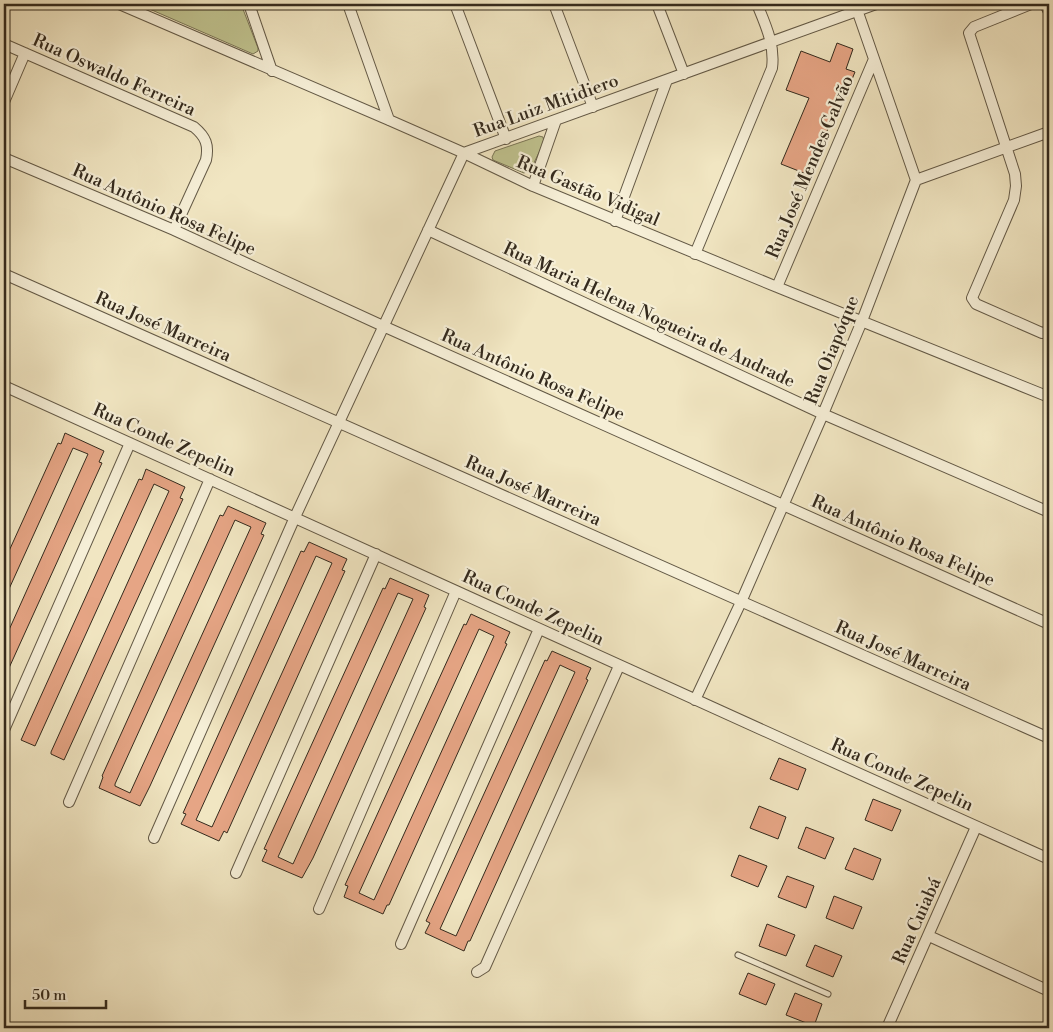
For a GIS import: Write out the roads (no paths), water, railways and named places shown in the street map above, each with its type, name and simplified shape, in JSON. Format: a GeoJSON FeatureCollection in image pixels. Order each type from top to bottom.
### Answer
{"type":"FeatureCollection","features":[{"type":"Feature","properties":{"kind":"street","name":"Rua Gastão Vidigal"},"geometry":{"type":"LineString","coordinates":[[119,4],[389,120],[533,186],[1049,397]]}},
{"type":"Feature","properties":{"kind":"street"},"geometry":{"type":"LineString","coordinates":[[249,4],[272,71]]}},
{"type":"Feature","properties":{"kind":"street"},"geometry":{"type":"LineString","coordinates":[[348,4],[389,120]]}},
{"type":"Feature","properties":{"kind":"street"},"geometry":{"type":"LineString","coordinates":[[455,4],[506,139]]}},
{"type":"Feature","properties":{"kind":"street"},"geometry":{"type":"LineString","coordinates":[[554,4],[593,107]]}},
{"type":"Feature","properties":{"kind":"street"},"geometry":{"type":"LineString","coordinates":[[657,4],[684,74]]}},
{"type":"Feature","properties":{"kind":"street"},"geometry":{"type":"LineString","coordinates":[[696,254],[772,68],[772,42],[758,4]]}},
{"type":"Feature","properties":{"kind":"street","name":"Rua Luiz Mitidiero"},"geometry":{"type":"LineString","coordinates":[[154,838],[295,517],[464,153],[772,42],[857,7],[876,4]]}},
{"type":"Feature","properties":{"kind":"street"},"geometry":{"type":"LineString","coordinates":[[1031,4],[974,27],[969,33],[1015,174],[1016,186],[1014,200],[973,295],[973,301],[1042,334],[1049,332]]}},
{"type":"Feature","properties":{"kind":"street"},"geometry":{"type":"LineString","coordinates":[[1045,4],[1049,12]]}},
{"type":"Feature","properties":{"kind":"street"},"geometry":{"type":"LineString","coordinates":[[857,7],[916,180],[1049,132]]}},
{"type":"Feature","properties":{"kind":"street","name":"Rua Oswaldo Ferreira"},"geometry":{"type":"LineString","coordinates":[[4,44],[194,127],[202,133],[208,150],[206,160],[174,230]]}},
{"type":"Feature","properties":{"kind":"street"},"geometry":{"type":"LineString","coordinates":[[4,102],[25,53]]}},
{"type":"Feature","properties":{"kind":"street","name":"Rua José Mendes Galvão"},"geometry":{"type":"LineString","coordinates":[[777,287],[874,59]]}},
{"type":"Feature","properties":{"kind":"street"},"geometry":{"type":"LineString","coordinates":[[615,220],[667,80]]}},
{"type":"Feature","properties":{"kind":"street"},"geometry":{"type":"LineString","coordinates":[[533,186],[556,120]]}},
{"type":"Feature","properties":{"kind":"street","name":"Rua Antônio Rosa Felipe"},"geometry":{"type":"LineString","coordinates":[[4,158],[174,230],[1049,624]]}},
{"type":"Feature","properties":{"kind":"street","name":"Rua Oiapóque"},"geometry":{"type":"LineString","coordinates":[[695,700],[741,602],[823,414],[862,321],[916,180]]}},
{"type":"Feature","properties":{"kind":"street","name":"Rua Maria Helena Nogueira de Andrade"},"geometry":{"type":"LineString","coordinates":[[428,230],[823,414],[1049,512]]}},
{"type":"Feature","properties":{"kind":"street","name":"Rua José Marreira"},"geometry":{"type":"LineString","coordinates":[[4,274],[1049,738]]}},
{"type":"Feature","properties":{"kind":"street","name":"Rua Conde Zepelin"},"geometry":{"type":"LineString","coordinates":[[4,386],[1049,859]]}},
{"type":"Feature","properties":{"kind":"street"},"geometry":{"type":"LineString","coordinates":[[4,730],[130,443]]}},
{"type":"Feature","properties":{"kind":"street"},"geometry":{"type":"LineString","coordinates":[[69,802],[210,479]]}},
{"type":"Feature","properties":{"kind":"street"},"geometry":{"type":"LineString","coordinates":[[236,874],[376,554]]}},
{"type":"Feature","properties":{"kind":"street"},"geometry":{"type":"LineString","coordinates":[[319,909],[456,591]]}},
{"type":"Feature","properties":{"kind":"street"},"geometry":{"type":"LineString","coordinates":[[401,944],[539,629]]}},
{"type":"Feature","properties":{"kind":"street"},"geometry":{"type":"LineString","coordinates":[[477,972],[485,968],[619,666]]}},
{"type":"Feature","properties":{"kind":"street","name":"Rua Cuiabá"},"geometry":{"type":"LineString","coordinates":[[887,1028],[976,826]]}},
{"type":"Feature","properties":{"kind":"street"},"geometry":{"type":"LineString","coordinates":[[929,936],[1049,992]]}},
{"type":"Feature","properties":{"kind":"lane"},"geometry":{"type":"LineString","coordinates":[[738,955],[828,994]]}}]}
